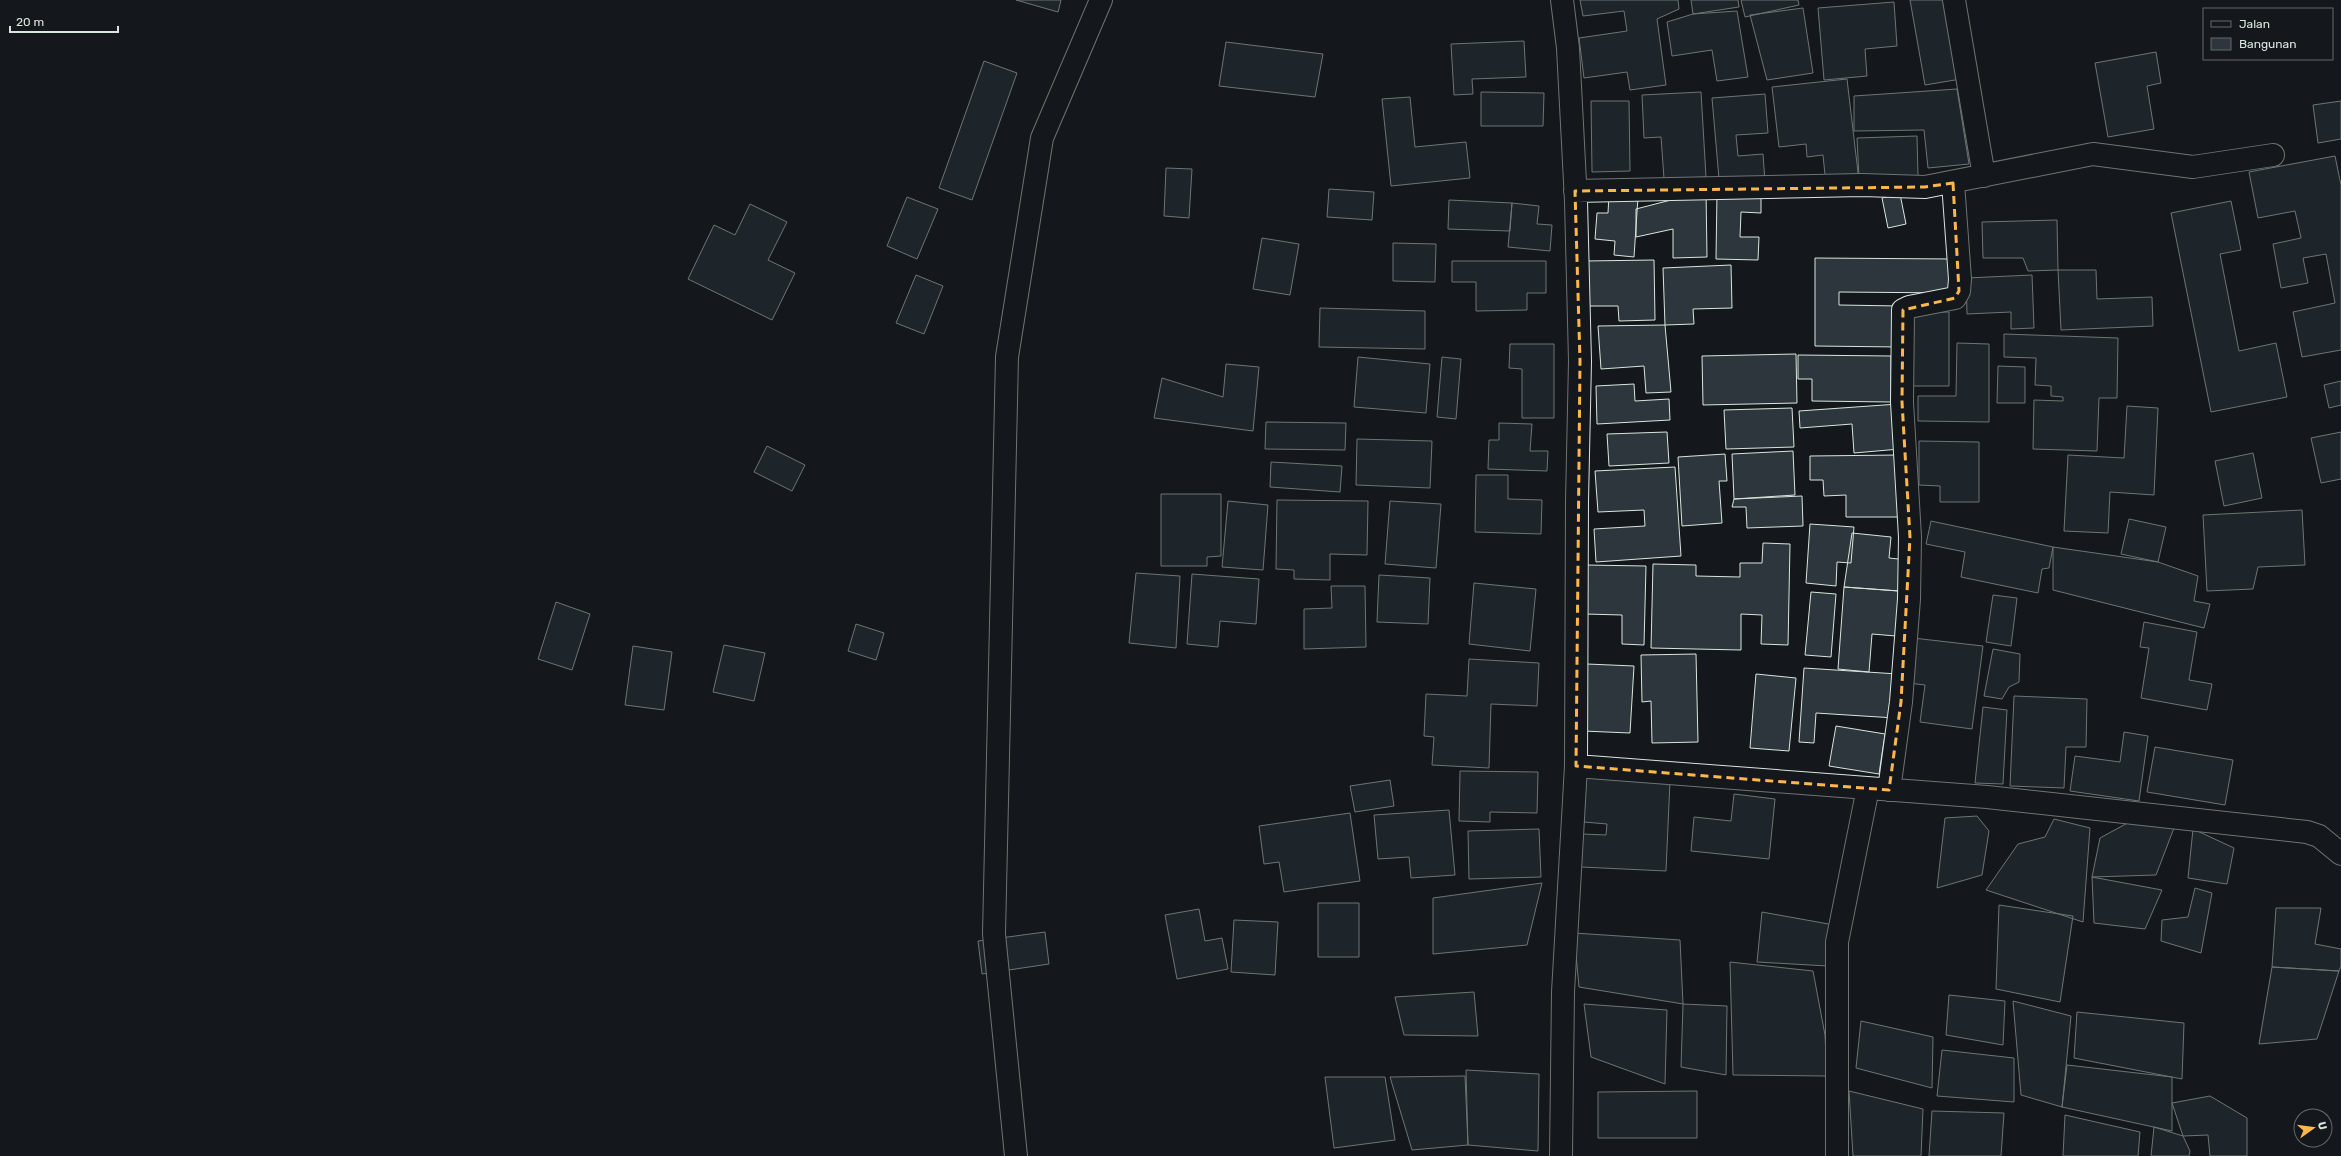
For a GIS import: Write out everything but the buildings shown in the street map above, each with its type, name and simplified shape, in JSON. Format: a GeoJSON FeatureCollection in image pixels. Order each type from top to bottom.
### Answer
{"type":"FeatureCollection","features":[{"type":"Feature","properties":{"kind":"street"},"geometry":{"type":"LineString","coordinates":[[1016,1156],[994,934],[1007,357],[1042,138],[1101,0]]}},
{"type":"Feature","properties":{"kind":"street"},"geometry":{"type":"LineString","coordinates":[[1561,1156],[1563,992],[1576,766],[1577,501],[1580,361],[1575,191],[1568,48],[1562,0]]}},
{"type":"Feature","properties":{"kind":"street"},"geometry":{"type":"LineString","coordinates":[[1954,0],[1984,176]]}},
{"type":"Feature","properties":{"kind":"street"},"geometry":{"type":"LineString","coordinates":[[1575,191],[1862,185],[1925,187],[1953,183],[2093,154],[2193,167],[2273,155]]}},
{"type":"Feature","properties":{"kind":"street"},"geometry":{"type":"LineString","coordinates":[[1889,790],[1901,702],[1909,599],[1910,537],[1902,402],[1903,310],[1909,307],[1955,298],[1959,292],[1960,279],[1953,183]]}},
{"type":"Feature","properties":{"kind":"street"},"geometry":{"type":"LineString","coordinates":[[1576,766],[1987,797],[2307,832],[2319,836],[2341,854]]}},
{"type":"Feature","properties":{"kind":"street"},"geometry":{"type":"LineString","coordinates":[[1837,1156],[1837,942],[1868,788]]}},
{"type":"Feature","properties":{"kind":"highlighted area"},"geometry":{"type":"Polygon","coordinates":[[[1953,183],[1959,291],[1955,298],[1903,310],[1902,402],[1910,537],[1901,702],[1889,790],[1576,766],[1580,361],[1575,191],[1925,187],[1953,183]]]}}]}
